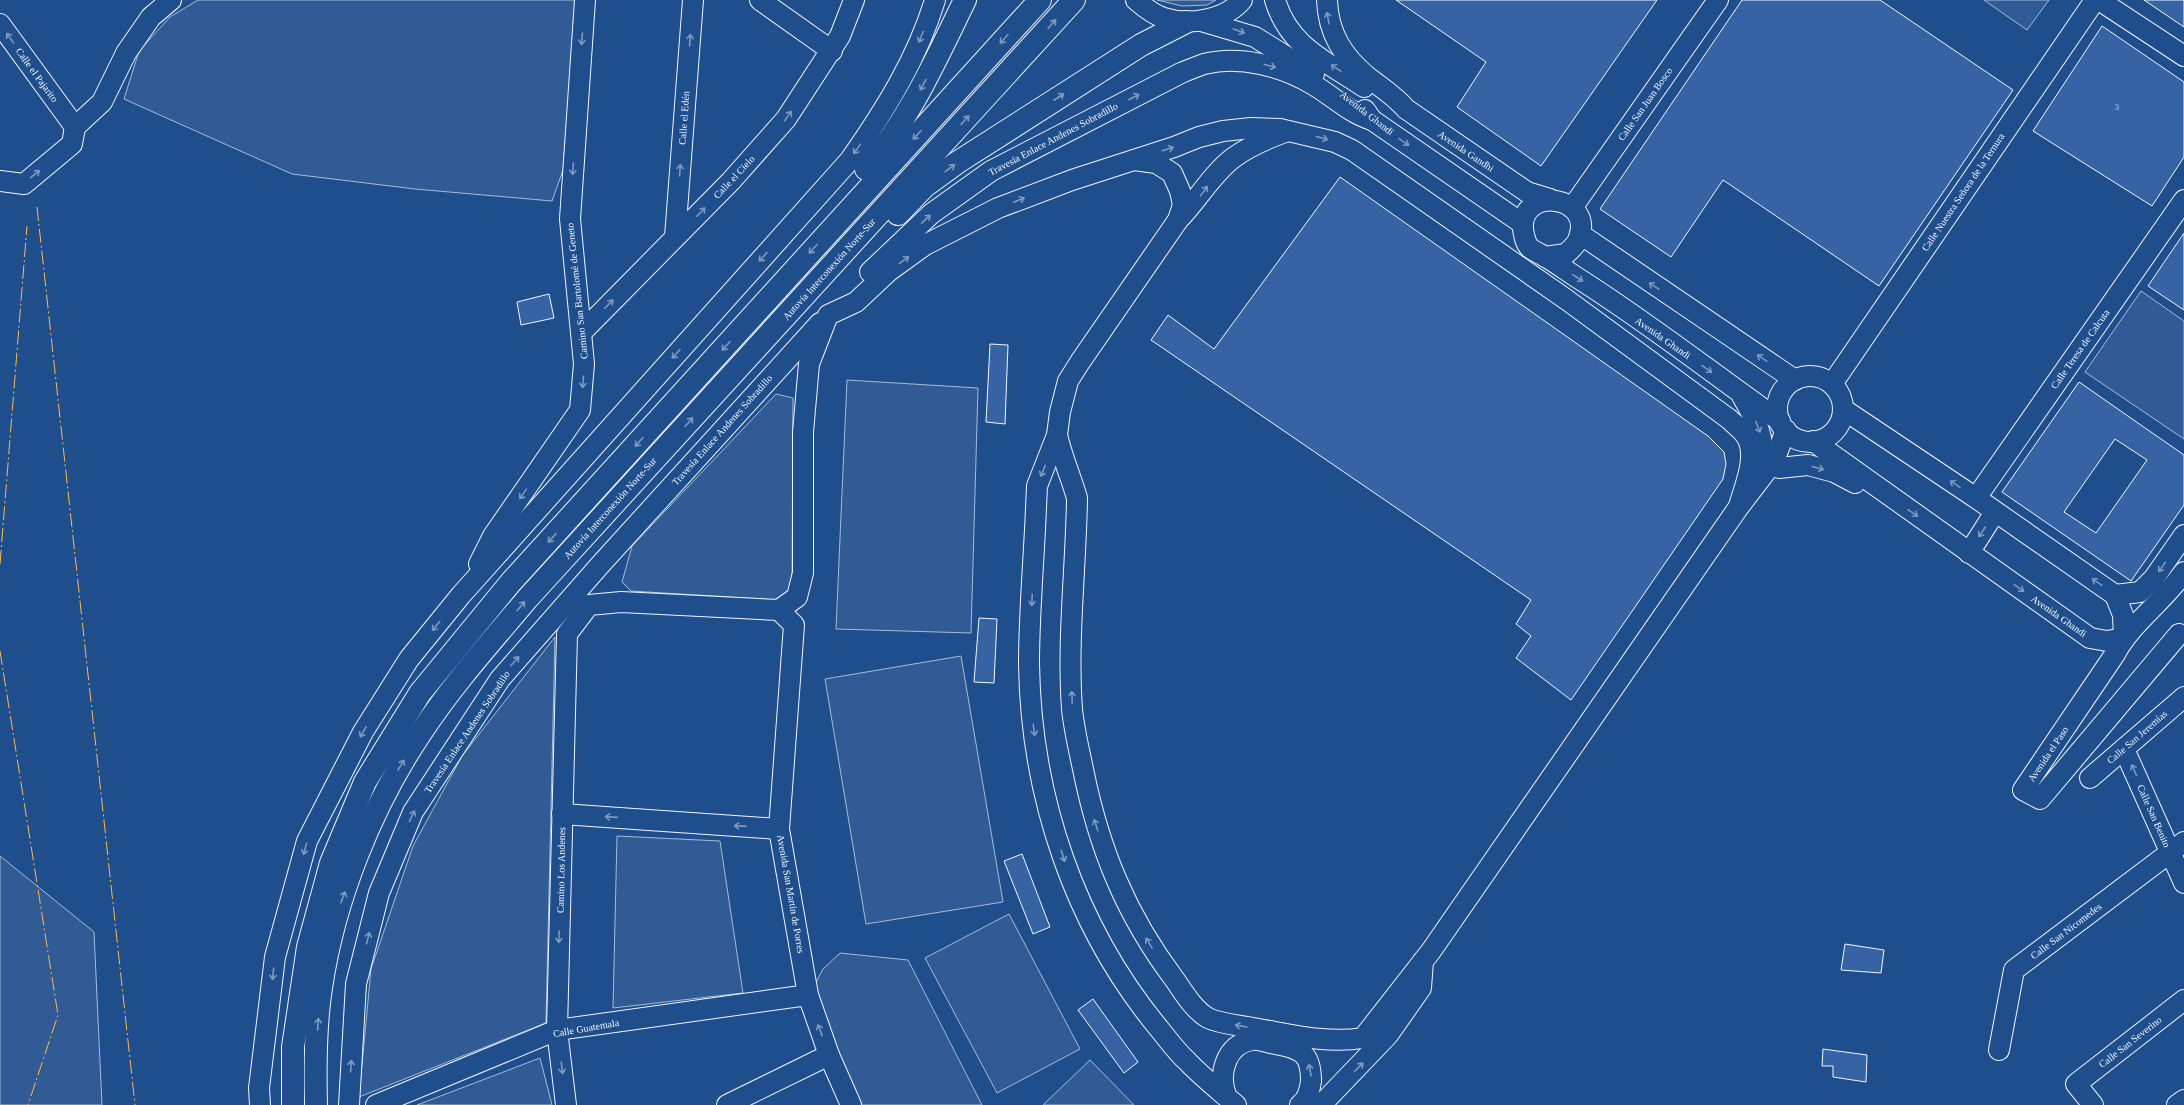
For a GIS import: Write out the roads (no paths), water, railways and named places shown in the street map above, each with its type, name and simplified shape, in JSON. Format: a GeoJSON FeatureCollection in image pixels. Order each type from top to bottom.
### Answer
{"type":"FeatureCollection","features":[{"type":"Feature","properties":{"kind":"highway"},"geometry":{"type":"LineString","coordinates":[[840,220],[853,185],[885,147],[912,107],[965,0]]}},
{"type":"Feature","properties":{"kind":"highway"},"geometry":{"type":"LineString","coordinates":[[293,1105],[293,1047],[308,947],[331,863],[365,782],[420,693],[511,582],[1040,0]]}},
{"type":"Feature","properties":{"kind":"highway","name":"Autovía Interconexión Norte-Sur"},"geometry":{"type":"LineString","coordinates":[[316,1105],[315,1069],[321,988],[340,905],[362,844],[387,788],[422,731],[472,664],[527,599],[1074,0]]}},
{"type":"Feature","properties":{"kind":"highway"},"geometry":{"type":"LineString","coordinates":[[844,252],[879,234],[926,186],[958,162],[1141,45],[1194,21]]}},
{"type":"Feature","properties":{"kind":"street"},"geometry":{"type":"LineString","coordinates":[[0,181],[24,184],[72,144],[75,126],[102,102],[126,53],[151,17],[171,0]]}},
{"type":"Feature","properties":{"kind":"street","name":"Camino San Bartolomé de Geneto"},"geometry":{"type":"LineString","coordinates":[[461,595],[494,536],[580,410],[584,364],[570,219],[585,0]]}},
{"type":"Feature","properties":{"kind":"street","name":"Calle el Edén"},"geometry":{"type":"LineString","coordinates":[[675,237],[693,0]]}},
{"type":"Feature","properties":{"kind":"street"},"geometry":{"type":"LineString","coordinates":[[760,0],[832,50]]}},
{"type":"Feature","properties":{"kind":"street","name":"Calle el Cielo"},"geometry":{"type":"LineString","coordinates":[[582,332],[731,182],[786,119],[832,50],[840,36],[854,0]]}},
{"type":"Feature","properties":{"kind":"street"},"geometry":{"type":"LineString","coordinates":[[260,1105],[259,1088],[275,957],[307,841],[362,732],[409,659],[461,595],[850,160],[882,114],[910,65],[935,0]]}},
{"type":"Feature","properties":{"kind":"street","name":"Avenida Ghandi"},"geometry":{"type":"LineString","coordinates":[[1136,0],[1148,10],[1165,18],[1194,21],[1255,37],[1278,50],[1363,108],[1372,120],[1523,224]]}},
{"type":"Feature","properties":{"kind":"street"},"geometry":{"type":"LineString","coordinates":[[1194,21],[1222,14],[1242,0]]}},
{"type":"Feature","properties":{"kind":"street","name":"Avenida Ghandi"},"geometry":{"type":"LineString","coordinates":[[1275,0],[1284,24],[1304,47],[1391,105],[1406,110]]}},
{"type":"Feature","properties":{"kind":"street"},"geometry":{"type":"LineString","coordinates":[[1327,0],[1327,17],[1334,37],[1348,58],[1368,78],[1396,98],[1406,110]]}},
{"type":"Feature","properties":{"kind":"street","name":"Calle San Juan Bosco"},"geometry":{"type":"LineString","coordinates":[[1572,208],[1718,0]]}},
{"type":"Feature","properties":{"kind":"street","name":"Calle Nuestra Señora de la Ternura"},"geometry":{"type":"LineString","coordinates":[[1832,384],[2095,0]]}},
{"type":"Feature","properties":{"kind":"street"},"geometry":{"type":"LineString","coordinates":[[2099,0],[2184,56]]}},
{"type":"Feature","properties":{"kind":"street","name":"Calle el Pajarito"},"geometry":{"type":"LineString","coordinates":[[0,24],[75,126]]}},
{"type":"Feature","properties":{"kind":"street","name":"Travesía Enlace Andenes Sobradillo"},"geometry":{"type":"LineString","coordinates":[[348,1105],[356,984],[379,893],[413,812],[500,679],[600,565],[852,288],[932,214],[991,171],[1181,73],[1204,64],[1250,62],[1273,67],[1312,84],[1358,116],[1372,120]]}},
{"type":"Feature","properties":{"kind":"street","name":"Avenida Gandhi"},"geometry":{"type":"LineString","coordinates":[[1406,110],[1527,192],[1550,200]]}},
{"type":"Feature","properties":{"kind":"street"},"geometry":{"type":"LineString","coordinates":[[779,610],[797,596],[803,573],[803,432],[809,364],[828,315],[856,302],[906,258],[925,245],[998,208],[1130,160],[1223,131],[1251,128],[1289,131],[1335,142],[1352,150],[1567,300],[1729,419],[1744,432],[1750,442],[1751,454],[1739,507]]}},
{"type":"Feature","properties":{"kind":"street"},"geometry":{"type":"LineString","coordinates":[[1289,131],[1253,145],[1232,159],[1212,179],[1195,202],[1178,220],[1068,381],[1060,412],[1058,435],[1061,453],[1071,474],[1078,498],[1071,671],[1072,711],[1092,812],[1108,863],[1132,914],[1155,953],[1194,1006],[1208,1018],[1231,1024],[1324,1040],[1347,1041],[1363,1038],[1423,961],[1739,507],[1774,461],[1783,426]]}},
{"type":"Feature","properties":{"kind":"street"},"geometry":{"type":"LineString","coordinates":[[1130,160],[1156,163],[1172,173],[1184,205],[1178,220]]}},
{"type":"Feature","properties":{"kind":"street"},"geometry":{"type":"LineString","coordinates":[[1550,200],[1561,201],[1572,208],[1578,216],[1581,225],[1580,234],[1578,241],[1566,254],[1545,257],[1530,248],[1524,237],[1523,224],[1528,212],[1534,205],[1550,200]]}},
{"type":"Feature","properties":{"kind":"street","name":"Calle Teresa de Calcuta"},"geometry":{"type":"LineString","coordinates":[[1976,498],[2184,200]]}},
{"type":"Feature","properties":{"kind":"street"},"geometry":{"type":"LineString","coordinates":[[1580,234],[1795,380]]}},
{"type":"Feature","properties":{"kind":"street","name":"Avenida Ghandi"},"geometry":{"type":"LineString","coordinates":[[1545,257],[1588,284],[1740,392],[1783,426]]}},
{"type":"Feature","properties":{"kind":"street"},"geometry":{"type":"LineString","coordinates":[[1739,507],[1779,468],[1810,441],[1831,434],[1842,419],[1843,410],[1840,395],[1832,384],[1814,376],[1804,376],[1787,385],[1780,398],[1778,412],[1783,426],[1798,439],[1810,441]]}},
{"type":"Feature","properties":{"kind":"street"},"geometry":{"type":"LineString","coordinates":[[1739,507],[1757,469],[1762,450],[1762,442],[1756,422],[1740,392]]}},
{"type":"Feature","properties":{"kind":"street"},"geometry":{"type":"LineString","coordinates":[[1843,410],[1976,498],[2115,595],[2123,615],[2124,638]]}},
{"type":"Feature","properties":{"kind":"street"},"geometry":{"type":"LineString","coordinates":[[1058,435],[1037,486],[1029,662],[1032,718],[1047,804],[1072,884],[1085,913],[1117,972],[1141,1007],[1186,1061],[1231,1100]]}},
{"type":"Feature","properties":{"kind":"street","name":"Avenida Ghandi"},"geometry":{"type":"LineString","coordinates":[[1810,441],[2090,638],[2107,641],[2124,638]]}},
{"type":"Feature","properties":{"kind":"street"},"geometry":{"type":"LineString","coordinates":[[1779,468],[1801,464],[1834,472],[1869,492],[1896,501]]}},
{"type":"Feature","properties":{"kind":"street"},"geometry":{"type":"LineString","coordinates":[[1969,553],[1995,512]]}},
{"type":"Feature","properties":{"kind":"street"},"geometry":{"type":"LineString","coordinates":[[2115,595],[2140,592],[2154,578],[2184,535]]}},
{"type":"Feature","properties":{"kind":"street","name":"Avenida el Paso"},"geometry":{"type":"LineString","coordinates":[[2180,634],[2040,799],[2023,790],[2116,654],[2124,638],[2172,590],[2184,572]]}},
{"type":"Feature","properties":{"kind":"street","name":"Camino Los Andenes"},"geometry":{"type":"LineString","coordinates":[[566,1105],[557,1030],[567,634],[589,605],[621,602],[779,610]]}},
{"type":"Feature","properties":{"kind":"street","name":"Avenida San Martín de Porres"},"geometry":{"type":"LineString","coordinates":[[779,610],[794,625],[779,829],[808,996],[829,1055],[851,1105]]}},
{"type":"Feature","properties":{"kind":"street","name":"Calle San Jeremías"},"geometry":{"type":"LineString","coordinates":[[2090,778],[2184,697]]}},
{"type":"Feature","properties":{"kind":"street","name":"Calle San Benito"},"geometry":{"type":"LineString","coordinates":[[2124,749],[2177,847],[2184,883]]}},
{"type":"Feature","properties":{"kind":"street"},"geometry":{"type":"LineString","coordinates":[[562,814],[779,829]]}},
{"type":"Feature","properties":{"kind":"street","name":"Calle San Nicomedes"},"geometry":{"type":"LineString","coordinates":[[1999,1050],[2014,970],[2177,847]]}},
{"type":"Feature","properties":{"kind":"street"},"geometry":{"type":"LineString","coordinates":[[1321,1105],[1388,1035],[1421,988],[1423,961]]}},
{"type":"Feature","properties":{"kind":"street"},"geometry":{"type":"LineString","coordinates":[[1231,1100],[1222,1084],[1223,1069],[1230,1054],[1239,1044],[1253,1040],[1334,1052],[1355,1052],[1371,1042],[1391,1017],[1405,993],[1408,979]]}},
{"type":"Feature","properties":{"kind":"street","name":"Calle Guatemala"},"geometry":{"type":"LineString","coordinates":[[376,1105],[557,1030],[808,996]]}},
{"type":"Feature","properties":{"kind":"street","name":"Calle San Severino"},"geometry":{"type":"LineString","coordinates":[[2093,1105],[2076,1084],[2184,1000]]}},
{"type":"Feature","properties":{"kind":"street"},"geometry":{"type":"LineString","coordinates":[[1290,1046],[1303,1053],[1311,1072],[1310,1088],[1303,1103],[1300,1105]]}},
{"type":"Feature","properties":{"kind":"street"},"geometry":{"type":"LineString","coordinates":[[727,1105],[829,1055]]}},
{"type":"Feature","properties":{"kind":"street"},"geometry":{"type":"LineString","coordinates":[[2177,1105],[2184,1100]]}}]}
